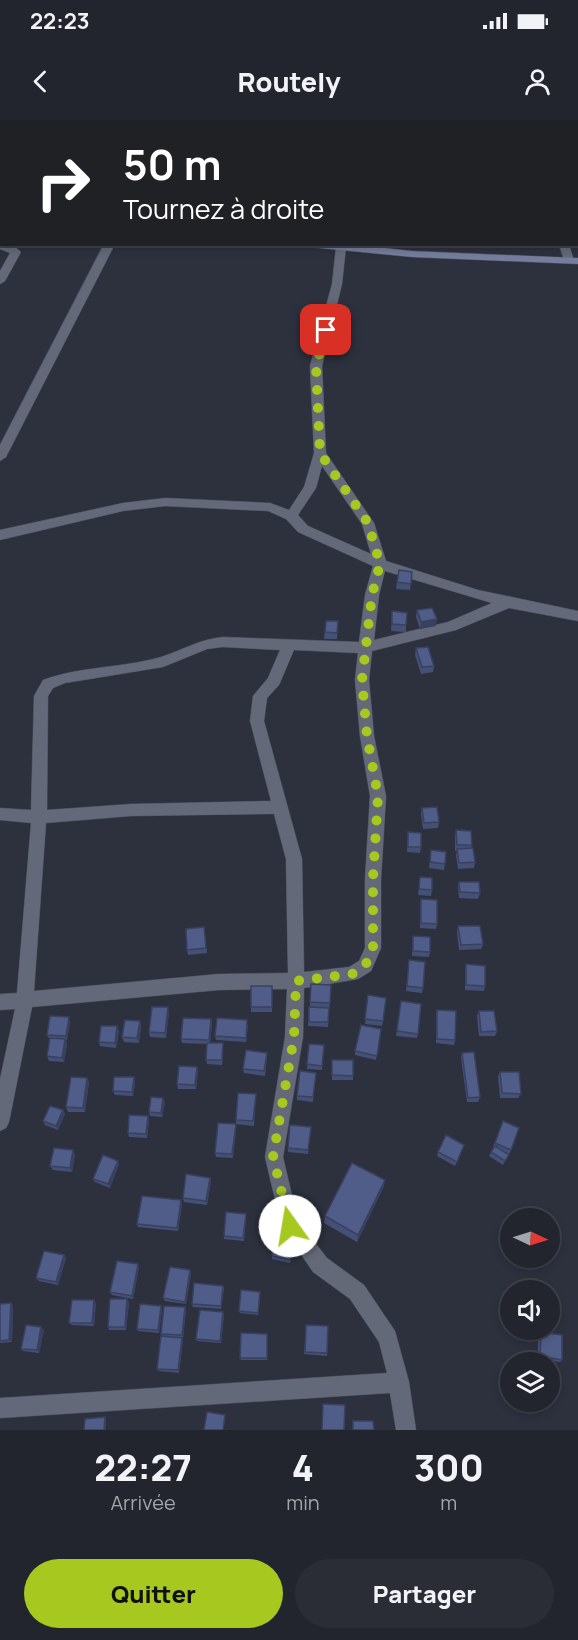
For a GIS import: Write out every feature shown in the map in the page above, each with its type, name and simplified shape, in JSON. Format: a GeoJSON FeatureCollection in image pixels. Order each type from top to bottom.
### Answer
{"type":"FeatureCollection","features":[{"type":"Feature","properties":{"kind":"street"},"geometry":{"type":"LineString","coordinates":[[0,246],[9,247],[16,252],[0,281]]}},
{"type":"Feature","properties":{"kind":"street"},"geometry":{"type":"LineString","coordinates":[[0,458],[109,246]]}},
{"type":"Feature","properties":{"kind":"street"},"geometry":{"type":"LineString","coordinates":[[320,246],[412,254],[574,261]]}},
{"type":"Feature","properties":{"kind":"street"},"geometry":{"type":"LineString","coordinates":[[565,246],[574,261]]}},
{"type":"Feature","properties":{"kind":"street"},"geometry":{"type":"LineString","coordinates":[[291,516],[310,488],[320,453],[316,366],[338,284],[341,248]]}},
{"type":"Feature","properties":{"kind":"street"},"geometry":{"type":"LineString","coordinates":[[0,1002],[219,982],[296,981],[352,974],[365,966],[373,948],[373,879],[378,796],[367,736],[362,680],[372,595],[380,564],[368,523],[320,453]]}},
{"type":"Feature","properties":{"kind":"street"},"geometry":{"type":"LineString","coordinates":[[0,535],[123,507],[165,502],[270,507],[291,516],[303,530],[380,564],[441,586],[507,603],[578,616]]}},
{"type":"Feature","properties":{"kind":"street"},"geometry":{"type":"LineString","coordinates":[[0,1122],[25,1001],[39,817],[41,696],[48,684],[64,678],[163,662],[205,644],[365,648],[451,626],[507,603]]}},
{"type":"Feature","properties":{"kind":"street"},"geometry":{"type":"LineString","coordinates":[[289,645],[274,681],[260,696],[257,722],[282,807],[294,859],[296,981],[294,1037],[273,1157],[290,1226],[320,1265],[357,1292],[388,1338],[399,1382],[406,1430]]}},
{"type":"Feature","properties":{"kind":"street"},"geometry":{"type":"LineString","coordinates":[[0,814],[39,817],[131,810],[282,807]]}},
{"type":"Feature","properties":{"kind":"street"},"geometry":{"type":"LineString","coordinates":[[0,1408],[399,1382]]}},
{"type":"Feature","properties":{"kind":"building"},"geometry":{"type":"Polygon","coordinates":[[[399,570],[412,572],[411,584],[397,582],[399,570]]]}},
{"type":"Feature","properties":{"kind":"building"},"geometry":{"type":"Polygon","coordinates":[[[432,608],[437,619],[421,622],[417,610],[432,608]]]}},
{"type":"Feature","properties":{"kind":"building"},"geometry":{"type":"Polygon","coordinates":[[[392,611],[407,613],[406,625],[392,624],[392,611]]]}},
{"type":"Feature","properties":{"kind":"building"},"geometry":{"type":"Polygon","coordinates":[[[326,621],[338,621],[337,633],[325,632],[326,621]]]}},
{"type":"Feature","properties":{"kind":"building"},"geometry":{"type":"Polygon","coordinates":[[[428,647],[434,666],[422,667],[416,648],[428,647]]]}},
{"type":"Feature","properties":{"kind":"building"},"geometry":{"type":"Polygon","coordinates":[[[437,807],[439,822],[424,823],[422,808],[437,807]]]}},
{"type":"Feature","properties":{"kind":"building"},"geometry":{"type":"Polygon","coordinates":[[[456,830],[471,831],[472,845],[457,845],[456,830]]]}},
{"type":"Feature","properties":{"kind":"building"},"geometry":{"type":"Polygon","coordinates":[[[408,832],[421,833],[421,847],[408,847],[408,832]]]}},
{"type":"Feature","properties":{"kind":"building"},"geometry":{"type":"Polygon","coordinates":[[[473,848],[475,862],[459,863],[457,849],[473,848]]]}},
{"type":"Feature","properties":{"kind":"building"},"geometry":{"type":"Polygon","coordinates":[[[431,850],[446,852],[445,864],[430,862],[431,850]]]}},
{"type":"Feature","properties":{"kind":"building"},"geometry":{"type":"Polygon","coordinates":[[[420,877],[432,878],[432,890],[419,889],[420,877]]]}},
{"type":"Feature","properties":{"kind":"building"},"geometry":{"type":"Polygon","coordinates":[[[459,882],[479,882],[480,893],[460,892],[459,882]]]}},
{"type":"Feature","properties":{"kind":"building"},"geometry":{"type":"Polygon","coordinates":[[[421,899],[437,900],[437,924],[421,923],[421,899]]]}},
{"type":"Feature","properties":{"kind":"building"},"geometry":{"type":"Polygon","coordinates":[[[458,926],[480,926],[483,944],[461,945],[458,926]]]}},
{"type":"Feature","properties":{"kind":"building"},"geometry":{"type":"Polygon","coordinates":[[[204,927],[206,948],[187,950],[186,929],[204,927]]]}},
{"type":"Feature","properties":{"kind":"building"},"geometry":{"type":"Polygon","coordinates":[[[413,936],[430,937],[430,952],[413,951],[413,936]]]}},
{"type":"Feature","properties":{"kind":"building"},"geometry":{"type":"Polygon","coordinates":[[[409,960],[425,962],[423,988],[407,986],[409,960]]]}},
{"type":"Feature","properties":{"kind":"building"},"geometry":{"type":"Polygon","coordinates":[[[466,964],[485,966],[485,986],[466,985],[466,964]]]}},
{"type":"Feature","properties":{"kind":"building"},"geometry":{"type":"Polygon","coordinates":[[[311,984],[331,985],[330,1003],[310,1002],[311,984]]]}},
{"type":"Feature","properties":{"kind":"building"},"geometry":{"type":"Polygon","coordinates":[[[251,986],[272,986],[272,1007],[251,1007],[251,986]]]}},
{"type":"Feature","properties":{"kind":"building"},"geometry":{"type":"Polygon","coordinates":[[[368,995],[386,998],[383,1021],[365,1019],[368,995]]]}},
{"type":"Feature","properties":{"kind":"building"},"geometry":{"type":"Polygon","coordinates":[[[401,1001],[421,1004],[418,1034],[397,1031],[401,1001]]]}},
{"type":"Feature","properties":{"kind":"building"},"geometry":{"type":"Polygon","coordinates":[[[152,1007],[168,1007],[165,1033],[149,1032],[152,1007]]]}},
{"type":"Feature","properties":{"kind":"building"},"geometry":{"type":"Polygon","coordinates":[[[309,1007],[329,1008],[328,1022],[309,1022],[309,1007]]]}},
{"type":"Feature","properties":{"kind":"building"},"geometry":{"type":"Polygon","coordinates":[[[437,1010],[456,1011],[455,1040],[437,1039],[437,1010]]]}},
{"type":"Feature","properties":{"kind":"building"},"geometry":{"type":"Polygon","coordinates":[[[479,1011],[494,1011],[497,1031],[481,1032],[479,1011]]]}},
{"type":"Feature","properties":{"kind":"building"},"geometry":{"type":"Polygon","coordinates":[[[50,1016],[69,1017],[66,1036],[47,1035],[50,1016]]]}},
{"type":"Feature","properties":{"kind":"building"},"geometry":{"type":"Polygon","coordinates":[[[183,1018],[211,1019],[209,1040],[181,1039],[183,1018]]]}},
{"type":"Feature","properties":{"kind":"building"},"geometry":{"type":"Polygon","coordinates":[[[217,1018],[247,1020],[246,1038],[215,1036],[217,1018]]]}},
{"type":"Feature","properties":{"kind":"building"},"geometry":{"type":"Polygon","coordinates":[[[125,1020],[140,1021],[137,1038],[122,1037],[125,1020]]]}},
{"type":"Feature","properties":{"kind":"building"},"geometry":{"type":"Polygon","coordinates":[[[361,1025],[381,1029],[377,1056],[355,1051],[361,1025]]]}},
{"type":"Feature","properties":{"kind":"building"},"geometry":{"type":"Polygon","coordinates":[[[101,1026],[117,1026],[115,1043],[99,1042],[101,1026]]]}},
{"type":"Feature","properties":{"kind":"building"},"geometry":{"type":"Polygon","coordinates":[[[50,1038],[65,1039],[62,1058],[47,1056],[50,1038]]]}},
{"type":"Feature","properties":{"kind":"building"},"geometry":{"type":"Polygon","coordinates":[[[207,1043],[223,1043],[222,1060],[206,1060],[207,1043]]]}},
{"type":"Feature","properties":{"kind":"building"},"geometry":{"type":"Polygon","coordinates":[[[309,1044],[324,1045],[322,1066],[307,1064],[309,1044]]]}},
{"type":"Feature","properties":{"kind":"building"},"geometry":{"type":"Polygon","coordinates":[[[246,1050],[267,1053],[264,1071],[243,1069],[246,1050]]]}},
{"type":"Feature","properties":{"kind":"building"},"geometry":{"type":"Polygon","coordinates":[[[474,1052],[480,1097],[468,1098],[462,1053],[474,1052]]]}},
{"type":"Feature","properties":{"kind":"building"},"geometry":{"type":"Polygon","coordinates":[[[332,1060],[353,1060],[353,1076],[332,1075],[332,1060]]]}},
{"type":"Feature","properties":{"kind":"building"},"geometry":{"type":"Polygon","coordinates":[[[179,1066],[197,1067],[195,1085],[177,1084],[179,1066]]]}},
{"type":"Feature","properties":{"kind":"building"},"geometry":{"type":"Polygon","coordinates":[[[300,1071],[316,1073],[313,1097],[297,1096],[300,1071]]]}},
{"type":"Feature","properties":{"kind":"building"},"geometry":{"type":"Polygon","coordinates":[[[500,1072],[519,1072],[521,1094],[502,1093],[500,1072]]]}},
{"type":"Feature","properties":{"kind":"building"},"geometry":{"type":"Polygon","coordinates":[[[71,1077],[87,1078],[83,1108],[66,1107],[71,1077]]]}},
{"type":"Feature","properties":{"kind":"building"},"geometry":{"type":"Polygon","coordinates":[[[114,1077],[134,1077],[132,1092],[113,1091],[114,1077]]]}},
{"type":"Feature","properties":{"kind":"building"},"geometry":{"type":"Polygon","coordinates":[[[238,1093],[256,1094],[253,1121],[236,1120],[238,1093]]]}},
{"type":"Feature","properties":{"kind":"building"},"geometry":{"type":"Polygon","coordinates":[[[151,1097],[163,1098],[161,1113],[149,1112],[151,1097]]]}},
{"type":"Feature","properties":{"kind":"building"},"geometry":{"type":"Polygon","coordinates":[[[50,1106],[63,1110],[56,1126],[43,1121],[50,1106]]]}},
{"type":"Feature","properties":{"kind":"building"},"geometry":{"type":"Polygon","coordinates":[[[129,1115],[148,1116],[146,1134],[128,1133],[129,1115]]]}},
{"type":"Feature","properties":{"kind":"building"},"geometry":{"type":"Polygon","coordinates":[[[503,1121],[519,1128],[511,1150],[495,1143],[503,1121]]]}},
{"type":"Feature","properties":{"kind":"building"},"geometry":{"type":"Polygon","coordinates":[[[218,1123],[236,1124],[232,1154],[215,1153],[218,1123]]]}},
{"type":"Feature","properties":{"kind":"building"},"geometry":{"type":"Polygon","coordinates":[[[290,1125],[311,1127],[308,1150],[288,1148],[290,1125]]]}},
{"type":"Feature","properties":{"kind":"building"},"geometry":{"type":"Polygon","coordinates":[[[446,1135],[464,1145],[457,1162],[438,1152],[446,1135]]]}},
{"type":"Feature","properties":{"kind":"building"},"geometry":{"type":"Polygon","coordinates":[[[495,1146],[509,1155],[505,1161],[491,1152],[495,1146]]]}},
{"type":"Feature","properties":{"kind":"building"},"geometry":{"type":"Polygon","coordinates":[[[54,1148],[73,1150],[70,1168],[50,1166],[54,1148]]]}},
{"type":"Feature","properties":{"kind":"building"},"geometry":{"type":"Polygon","coordinates":[[[103,1155],[118,1161],[108,1184],[93,1179],[103,1155]]]}},
{"type":"Feature","properties":{"kind":"building"},"geometry":{"type":"Polygon","coordinates":[[[352,1163],[385,1180],[358,1235],[325,1216],[352,1163]]]}},
{"type":"Feature","properties":{"kind":"building"},"geometry":{"type":"Polygon","coordinates":[[[186,1174],[210,1178],[206,1201],[183,1198],[186,1174]]]}},
{"type":"Feature","properties":{"kind":"building"},"geometry":{"type":"Polygon","coordinates":[[[142,1196],[181,1200],[177,1228],[137,1224],[142,1196]]]}},
{"type":"Feature","properties":{"kind":"building"},"geometry":{"type":"Polygon","coordinates":[[[226,1212],[246,1214],[243,1238],[224,1236],[226,1212]]]}},
{"type":"Feature","properties":{"kind":"building"},"geometry":{"type":"Polygon","coordinates":[[[277,1236],[294,1240],[290,1260],[272,1256],[277,1236]]]}},
{"type":"Feature","properties":{"kind":"building"},"geometry":{"type":"Polygon","coordinates":[[[44,1251],[64,1255],[56,1282],[36,1278],[44,1251]]]}},
{"type":"Feature","properties":{"kind":"building"},"geometry":{"type":"Polygon","coordinates":[[[117,1261],[138,1264],[132,1296],[110,1292],[117,1261]]]}},
{"type":"Feature","properties":{"kind":"building"},"geometry":{"type":"Polygon","coordinates":[[[170,1267],[190,1270],[185,1302],[163,1298],[170,1267]]]}},
{"type":"Feature","properties":{"kind":"building"},"geometry":{"type":"Polygon","coordinates":[[[194,1283],[223,1286],[221,1306],[192,1304],[194,1283]]]}},
{"type":"Feature","properties":{"kind":"building"},"geometry":{"type":"Polygon","coordinates":[[[241,1290],[260,1292],[258,1313],[239,1311],[241,1290]]]}},
{"type":"Feature","properties":{"kind":"building"},"geometry":{"type":"Polygon","coordinates":[[[110,1299],[127,1299],[125,1327],[108,1327],[110,1299]]]}},
{"type":"Feature","properties":{"kind":"building"},"geometry":{"type":"Polygon","coordinates":[[[72,1300],[94,1300],[92,1323],[69,1323],[72,1300]]]}},
{"type":"Feature","properties":{"kind":"building"},"geometry":{"type":"Polygon","coordinates":[[[11,1303],[9,1340],[0,1341],[0,1304],[11,1303]]]}},
{"type":"Feature","properties":{"kind":"building"},"geometry":{"type":"Polygon","coordinates":[[[140,1304],[161,1306],[158,1330],[137,1329],[140,1304]]]}},
{"type":"Feature","properties":{"kind":"building"},"geometry":{"type":"Polygon","coordinates":[[[164,1306],[185,1307],[182,1335],[161,1334],[164,1306]]]}},
{"type":"Feature","properties":{"kind":"building"},"geometry":{"type":"Polygon","coordinates":[[[200,1310],[223,1312],[220,1341],[196,1339],[200,1310]]]}},
{"type":"Feature","properties":{"kind":"building"},"geometry":{"type":"Polygon","coordinates":[[[26,1325],[41,1327],[37,1350],[21,1349],[26,1325]]]}},
{"type":"Feature","properties":{"kind":"building"},"geometry":{"type":"Polygon","coordinates":[[[306,1325],[328,1326],[327,1353],[305,1352],[306,1325]]]}},
{"type":"Feature","properties":{"kind":"building"},"geometry":{"type":"Polygon","coordinates":[[[241,1333],[267,1334],[267,1358],[240,1358],[241,1333]]]}},
{"type":"Feature","properties":{"kind":"building"},"geometry":{"type":"Polygon","coordinates":[[[560,1335],[562,1335],[562,1360],[560,1360],[560,1352],[540,1352],[541,1340],[560,1340],[560,1335]]]}},
{"type":"Feature","properties":{"kind":"building"},"geometry":{"type":"Polygon","coordinates":[[[161,1336],[182,1338],[178,1370],[157,1369],[161,1336]]]}},
{"type":"Feature","properties":{"kind":"building"},"geometry":{"type":"Polygon","coordinates":[[[323,1404],[345,1405],[344,1430],[322,1430],[323,1404]]]}},
{"type":"Feature","properties":{"kind":"building"},"geometry":{"type":"Polygon","coordinates":[[[207,1412],[225,1415],[223,1430],[204,1430],[207,1412]]]}},
{"type":"Feature","properties":{"kind":"building"},"geometry":{"type":"Polygon","coordinates":[[[105,1417],[104,1430],[84,1430],[85,1419],[105,1417]]]}},
{"type":"Feature","properties":{"kind":"building"},"geometry":{"type":"Polygon","coordinates":[[[353,1421],[373,1421],[374,1430],[353,1430],[353,1421]]]}},
{"type":"Feature","properties":{"kind":"route"},"geometry":{"type":"LineString","coordinates":[[290,1226],[273,1157],[294,1037],[296,981],[352,974],[365,966],[373,948],[373,879],[378,796],[367,736],[362,680],[372,595],[380,564],[368,523],[320,453],[316,366],[326,330]]}}]}
